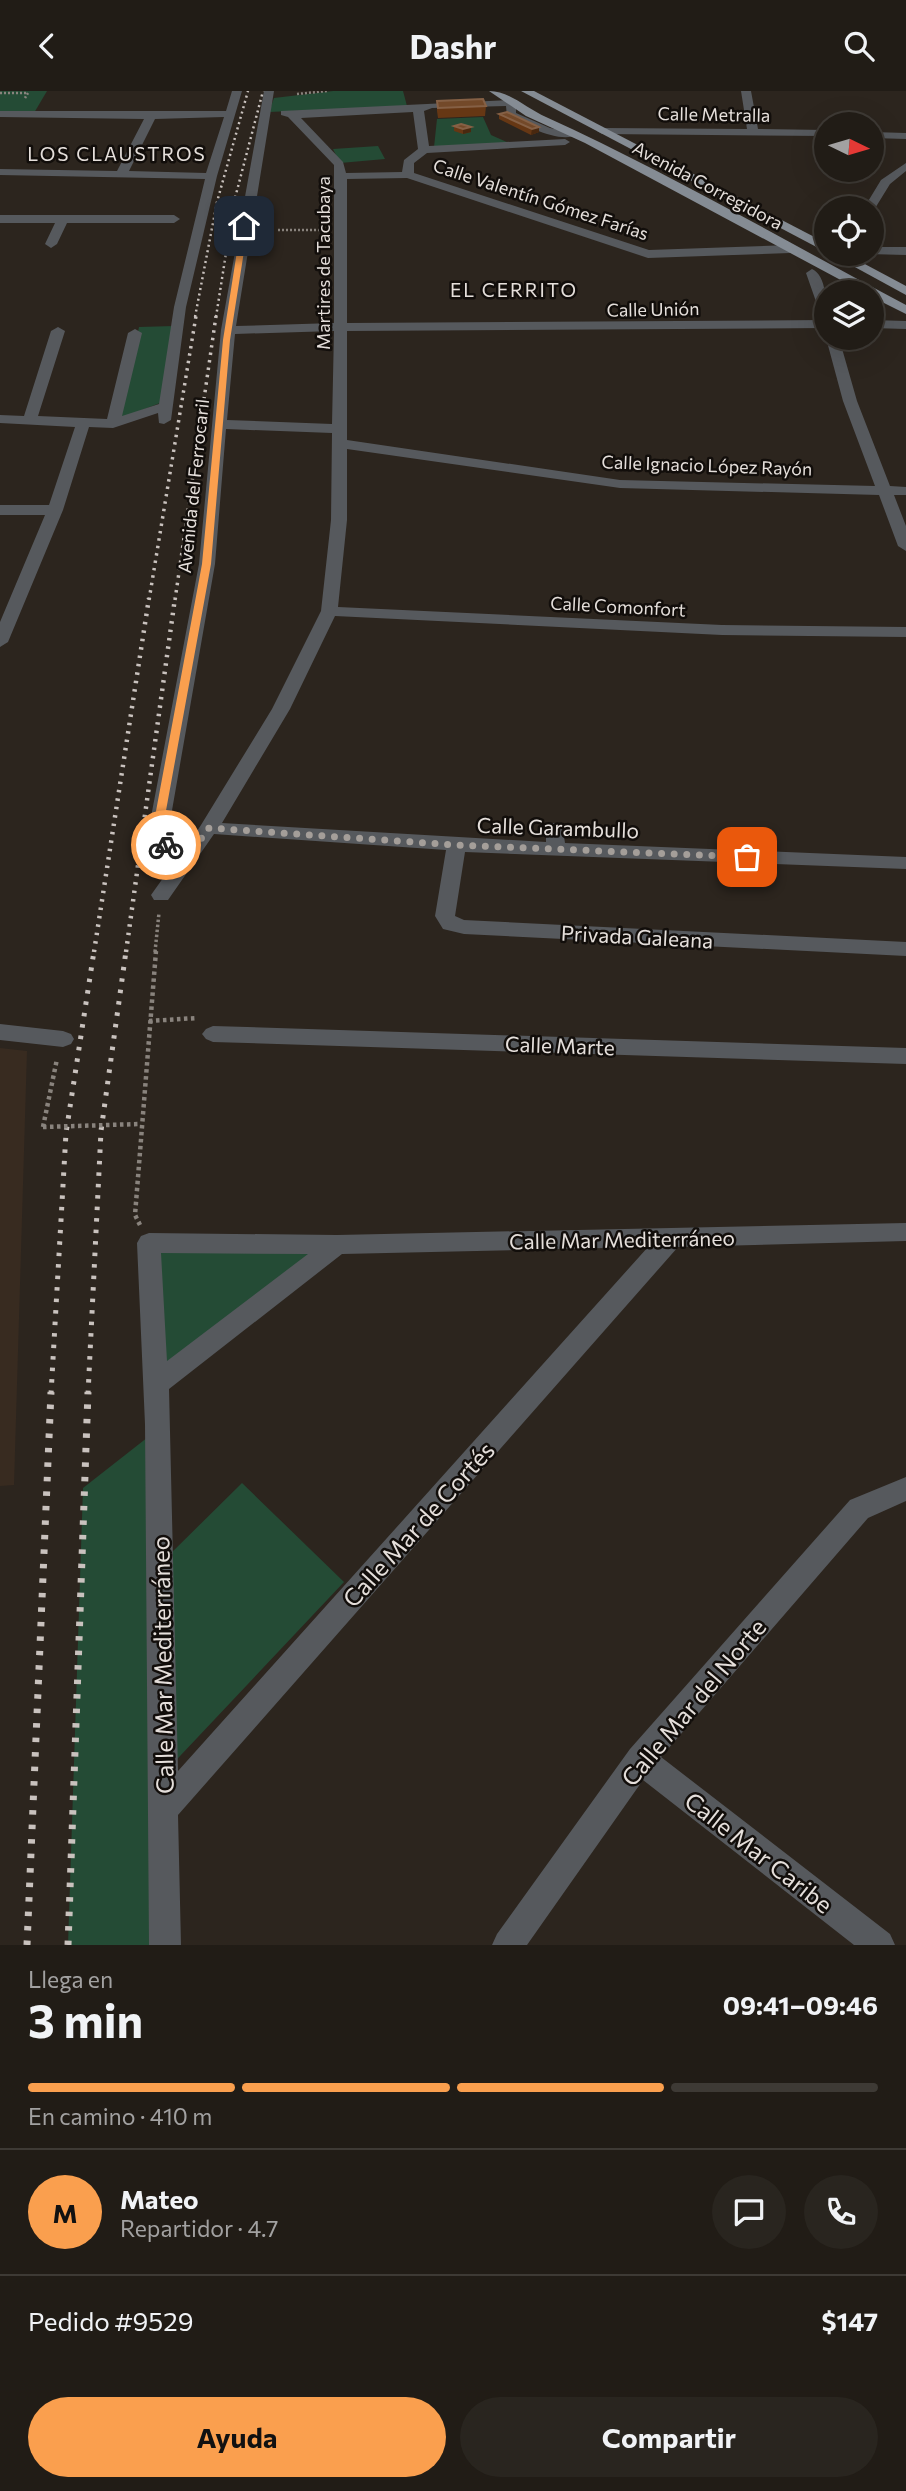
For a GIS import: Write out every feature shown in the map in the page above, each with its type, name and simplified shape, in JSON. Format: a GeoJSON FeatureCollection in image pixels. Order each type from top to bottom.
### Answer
{"type":"FeatureCollection","features":[{"type":"Feature","properties":{"kind":"main road"},"geometry":{"type":"LineString","coordinates":[[494,91],[527,118],[537,110],[560,109]]}},
{"type":"Feature","properties":{"kind":"main road","name":"Avenida Corregidora"},"geometry":{"type":"LineString","coordinates":[[526,91],[814,242]]}},
{"type":"Feature","properties":{"kind":"main road","name":"Avenida Corregidora"},"geometry":{"type":"LineString","coordinates":[[589,141],[906,310]]}},
{"type":"Feature","properties":{"kind":"main road"},"geometry":{"type":"LineString","coordinates":[[859,266],[906,291]]}},
{"type":"Feature","properties":{"kind":"street","name":"Avenida del Ferrocaril"},"geometry":{"type":"LineString","coordinates":[[113,424],[165,413],[180,307],[211,176],[237,91]]}},
{"type":"Feature","properties":{"kind":"street","name":"Avenida del Ferrocaril"},"geometry":{"type":"LineString","coordinates":[[203,835],[162,845],[156,838],[206,564],[228,330],[269,91]]}},
{"type":"Feature","properties":{"kind":"street"},"geometry":{"type":"LineString","coordinates":[[746,91],[753,131]]}},
{"type":"Feature","properties":{"kind":"street"},"geometry":{"type":"LineString","coordinates":[[264,114],[292,115],[431,105],[511,103]]}},
{"type":"Feature","properties":{"kind":"street"},"geometry":{"type":"LineString","coordinates":[[413,108],[424,150]]}},
{"type":"Feature","properties":{"kind":"street"},"geometry":{"type":"LineString","coordinates":[[0,114],[170,118],[231,116]]}},
{"type":"Feature","properties":{"kind":"street","name":"Martires de Tacubaya"},"geometry":{"type":"LineString","coordinates":[[161,895],[203,835],[281,709],[329,611],[339,520],[342,326],[340,170],[292,115]]}},
{"type":"Feature","properties":{"kind":"street"},"geometry":{"type":"LineString","coordinates":[[122,173],[151,116]]}},
{"type":"Feature","properties":{"kind":"street"},"geometry":{"type":"LineString","coordinates":[[507,116],[543,132]]}},
{"type":"Feature","properties":{"kind":"street"},"geometry":{"type":"LineString","coordinates":[[527,118],[548,131],[589,141]]}},
{"type":"Feature","properties":{"kind":"street","name":"Calle Metralla"},"geometry":{"type":"LineString","coordinates":[[602,131],[814,133]]}},
{"type":"Feature","properties":{"kind":"street"},"geometry":{"type":"LineString","coordinates":[[884,135],[906,136]]}},
{"type":"Feature","properties":{"kind":"street"},"geometry":{"type":"LineString","coordinates":[[408,168],[424,150],[572,138]]}},
{"type":"Feature","properties":{"kind":"street"},"geometry":{"type":"LineString","coordinates":[[877,196],[885,182],[906,166]]}},
{"type":"Feature","properties":{"kind":"street","name":"Calle Valentín Gómez Farías"},"geometry":{"type":"LineString","coordinates":[[340,170],[408,168],[648,254],[790,249]]}},
{"type":"Feature","properties":{"kind":"street"},"geometry":{"type":"LineString","coordinates":[[0,172],[211,176]]}},
{"type":"Feature","properties":{"kind":"street"},"geometry":{"type":"LineString","coordinates":[[0,219],[174,219]]}},
{"type":"Feature","properties":{"kind":"street"},"geometry":{"type":"LineString","coordinates":[[51,244],[63,219]]}},
{"type":"Feature","properties":{"kind":"street"},"geometry":{"type":"LineString","coordinates":[[884,251],[906,251]]}},
{"type":"Feature","properties":{"kind":"street"},"geometry":{"type":"LineString","coordinates":[[812,273],[814,280]]}},
{"type":"Feature","properties":{"kind":"street","name":"Calle Unión"},"geometry":{"type":"LineString","coordinates":[[228,330],[342,326],[639,327],[814,324]]}},
{"type":"Feature","properties":{"kind":"street"},"geometry":{"type":"LineString","coordinates":[[884,324],[906,325]]}},
{"type":"Feature","properties":{"kind":"street"},"geometry":{"type":"LineString","coordinates":[[30,420],[58,331]]}},
{"type":"Feature","properties":{"kind":"street"},"geometry":{"type":"LineString","coordinates":[[0,419],[113,424],[135,333]]}},
{"type":"Feature","properties":{"kind":"street"},"geometry":{"type":"LineString","coordinates":[[836,350],[850,401],[906,546]]}},
{"type":"Feature","properties":{"kind":"street"},"geometry":{"type":"LineString","coordinates":[[0,642],[8,605],[55,510],[83,423]]}},
{"type":"Feature","properties":{"kind":"street","name":"Calle Ignacio López Rayón"},"geometry":{"type":"LineString","coordinates":[[219,424],[340,437],[620,484],[906,491]]}},
{"type":"Feature","properties":{"kind":"street"},"geometry":{"type":"LineString","coordinates":[[0,510],[55,510]]}},
{"type":"Feature","properties":{"kind":"street","name":"Calle Comonfort"},"geometry":{"type":"LineString","coordinates":[[329,611],[722,630],[906,632]]}},
{"type":"Feature","properties":{"kind":"street"},"geometry":{"type":"LineString","coordinates":[[555,827],[556,849]]}},
{"type":"Feature","properties":{"kind":"street","name":"Calle Garambullo"},"geometry":{"type":"LineString","coordinates":[[203,835],[906,863]]}},
{"type":"Feature","properties":{"kind":"street","name":"Privada Galeana"},"geometry":{"type":"LineString","coordinates":[[456,845],[445,916],[450,924],[464,927],[906,949]]}},
{"type":"Feature","properties":{"kind":"street"},"geometry":{"type":"LineString","coordinates":[[0,1032],[60,1047]]}},
{"type":"Feature","properties":{"kind":"street","name":"Calle Marte"},"geometry":{"type":"LineString","coordinates":[[213,1034],[906,1056]]}},
{"type":"Feature","properties":{"kind":"street","name":"Calle Mar Mediterráneo"},"geometry":{"type":"LineString","coordinates":[[165,1945],[158,1424],[149,1243],[337,1245],[906,1232]]}},
{"type":"Feature","properties":{"kind":"street","name":"Calle Mar de Cortés"},"geometry":{"type":"LineString","coordinates":[[164,1809],[671,1238]]}},
{"type":"Feature","properties":{"kind":"street"},"geometry":{"type":"LineString","coordinates":[[155,1385],[337,1245]]}},
{"type":"Feature","properties":{"kind":"street","name":"Calle Mar del Norte"},"geometry":{"type":"LineString","coordinates":[[508,1945],[640,1759],[859,1509],[906,1489]]}},
{"type":"Feature","properties":{"kind":"street","name":"Calle Mar Caribe"},"geometry":{"type":"LineString","coordinates":[[640,1759],[879,1945]]}},
{"type":"Feature","properties":{"kind":"path"},"geometry":{"type":"LineString","coordinates":[[28,93],[34,91]]}},
{"type":"Feature","properties":{"kind":"path"},"geometry":{"type":"LineString","coordinates":[[302,94],[327,91]]}},
{"type":"Feature","properties":{"kind":"path"},"geometry":{"type":"LineString","coordinates":[[278,230],[342,230]]}},
{"type":"Feature","properties":{"kind":"path"},"geometry":{"type":"LineString","coordinates":[[149,1243],[135,1215],[140,1124],[161,895]]}},
{"type":"Feature","properties":{"kind":"path"},"geometry":{"type":"LineString","coordinates":[[149,1021],[183,1019]]}},
{"type":"Feature","properties":{"kind":"path"},"geometry":{"type":"LineString","coordinates":[[60,1047],[43,1127],[140,1124]]}},
{"type":"Feature","properties":{"kind":"shaded area"},"geometry":{"type":"Polygon","coordinates":[[[0,1048],[27,1051],[14,1485],[0,1486],[0,1048]]]}},
{"type":"Feature","properties":{"kind":"green space"},"geometry":{"type":"Polygon","coordinates":[[[0,91],[47,91],[34,113],[0,113],[0,91]]]}},
{"type":"Feature","properties":{"kind":"green space"},"geometry":{"type":"Polygon","coordinates":[[[333,91],[403,91],[407,106],[269,112],[274,98],[333,91]]]}},
{"type":"Feature","properties":{"kind":"green space"},"geometry":{"type":"Polygon","coordinates":[[[483,117],[491,135],[509,143],[434,147],[437,119],[483,117]]]}},
{"type":"Feature","properties":{"kind":"green space"},"geometry":{"type":"Polygon","coordinates":[[[378,146],[385,159],[340,163],[333,149],[378,146]]]}},
{"type":"Feature","properties":{"kind":"green space"},"geometry":{"type":"Polygon","coordinates":[[[174,326],[160,403],[119,419],[139,327],[174,326]]]}},
{"type":"Feature","properties":{"kind":"green space"},"geometry":{"type":"Polygon","coordinates":[[[150,1247],[330,1249],[155,1383],[150,1247]]]}},
{"type":"Feature","properties":{"kind":"green space"},"geometry":{"type":"Polygon","coordinates":[[[157,1430],[160,1564],[242,1483],[344,1582],[164,1773],[165,1945],[68,1945],[83,1488],[157,1430]]]}},
{"type":"Feature","properties":{"kind":"building"},"geometry":{"type":"Polygon","coordinates":[[[483,99],[486,106],[438,108],[437,101],[483,99]]]}},
{"type":"Feature","properties":{"kind":"building"},"geometry":{"type":"Polygon","coordinates":[[[507,112],[539,127],[532,129],[499,114],[507,112]]]}},
{"type":"Feature","properties":{"kind":"building"},"geometry":{"type":"Polygon","coordinates":[[[461,124],[471,127],[463,129],[454,126],[461,124]]]}},
{"type":"Feature","properties":{"kind":"railway"},"geometry":{"type":"LineString","coordinates":[[195,317],[217,202],[248,91]]}},
{"type":"Feature","properties":{"kind":"railway"},"geometry":{"type":"LineString","coordinates":[[216,317],[234,202],[263,91]]}},
{"type":"Feature","properties":{"kind":"railway"},"geometry":{"type":"LineString","coordinates":[[149,600],[196,316]]}},
{"type":"Feature","properties":{"kind":"railway"},"geometry":{"type":"LineString","coordinates":[[175,600],[216,316]]}},
{"type":"Feature","properties":{"kind":"railway"},"geometry":{"type":"LineString","coordinates":[[94,952],[149,598]]}},
{"type":"Feature","properties":{"kind":"railway"},"geometry":{"type":"LineString","coordinates":[[126,952],[175,598]]}},
{"type":"Feature","properties":{"kind":"railway"},"geometry":{"type":"LineString","coordinates":[[51,1394],[66,1133],[94,951]]}},
{"type":"Feature","properties":{"kind":"railway"},"geometry":{"type":"LineString","coordinates":[[88,1394],[101,1131],[126,951]]}},
{"type":"Feature","properties":{"kind":"railway"},"geometry":{"type":"LineString","coordinates":[[27,1945],[51,1392]]}},
{"type":"Feature","properties":{"kind":"railway"},"geometry":{"type":"LineString","coordinates":[[68,1945],[88,1392]]}},
{"type":"Feature","properties":{"kind":"way so far"},"geometry":{"type":"LineString","coordinates":[[166,845],[198,843],[209,828],[456,845],[747,857]]}},
{"type":"Feature","properties":{"kind":"district","name":"LOS CLAUSTROS"},"geometry":{"type":"Point","coordinates":[117,153]}},
{"type":"Feature","properties":{"kind":"district","name":"EL CERRITO"},"geometry":{"type":"Point","coordinates":[514,289]}},
{"type":"Feature","properties":{"kind":"route"},"geometry":{"type":"LineString","coordinates":[[166,845],[157,842],[156,838],[206,564],[227,340],[244,226]]}}]}
